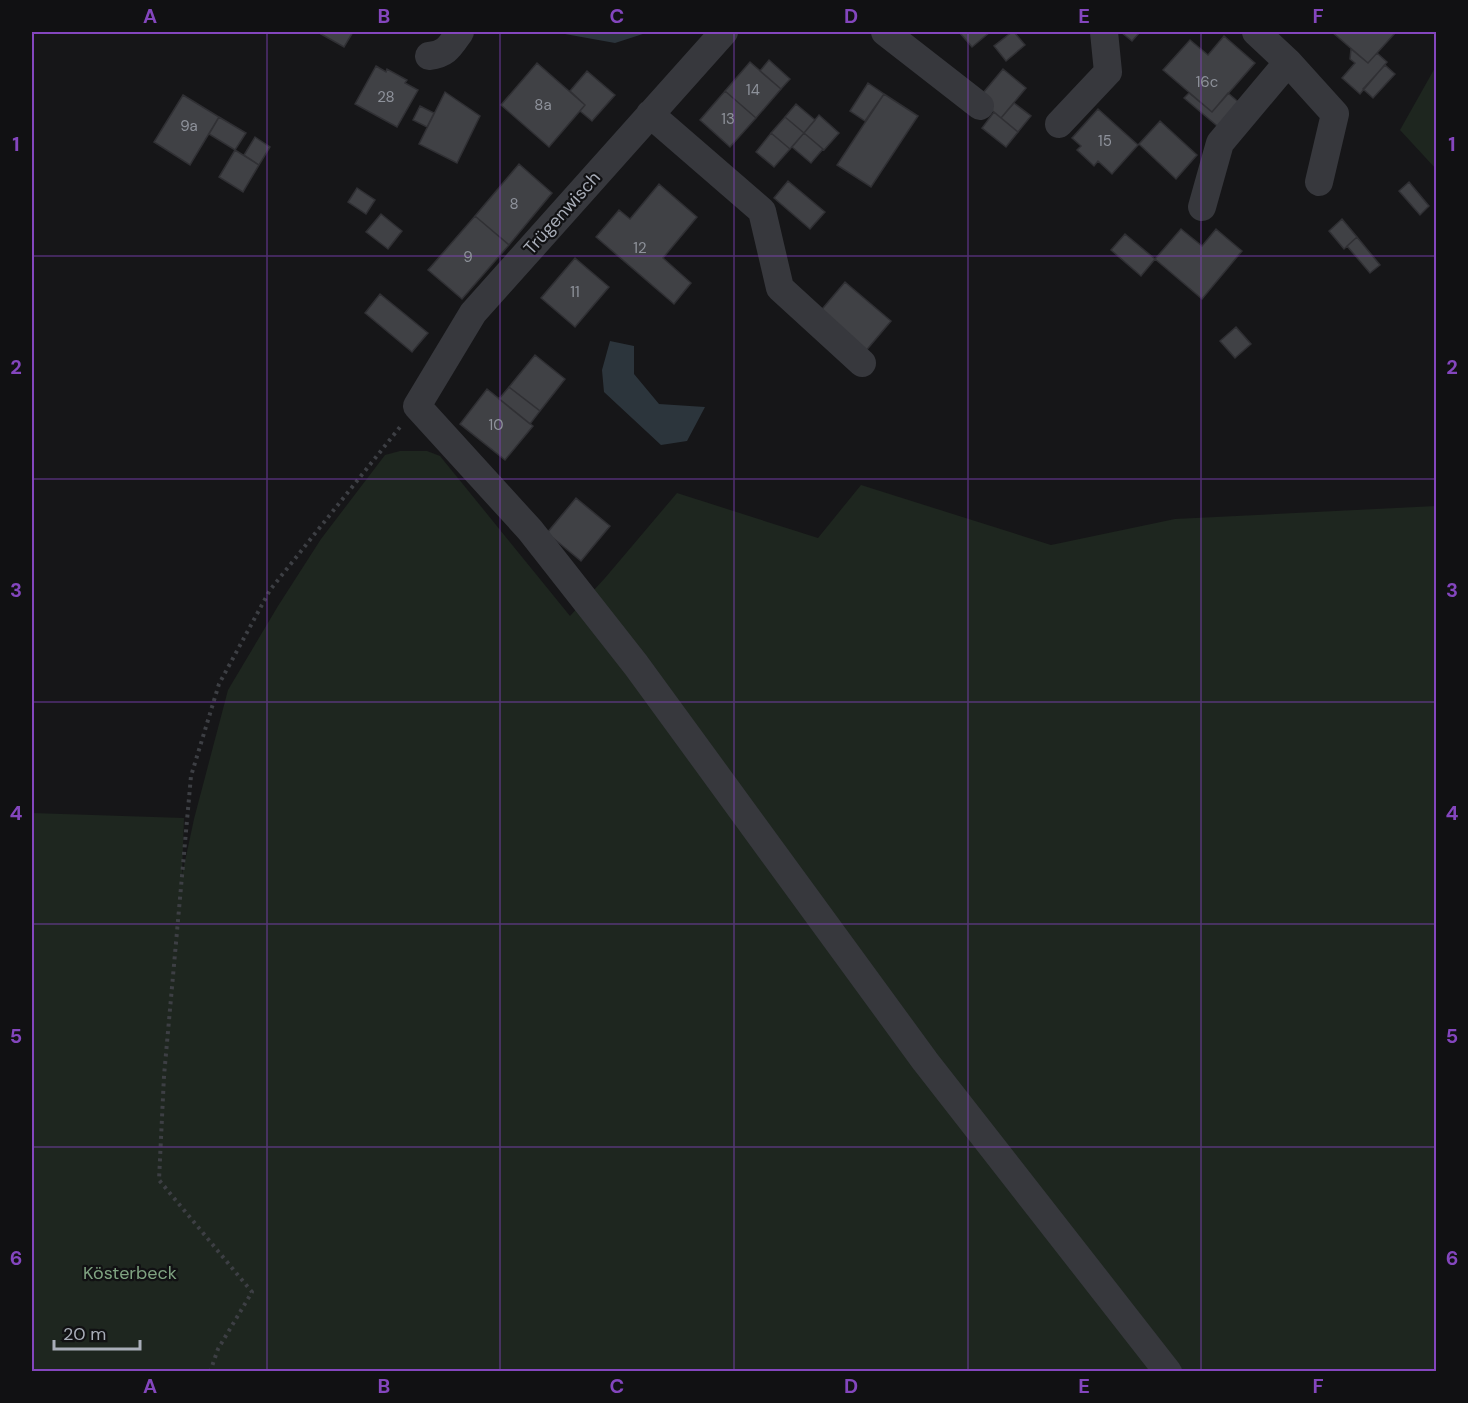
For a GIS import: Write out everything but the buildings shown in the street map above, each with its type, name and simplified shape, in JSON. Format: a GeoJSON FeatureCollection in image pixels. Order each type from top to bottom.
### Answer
{"type":"FeatureCollection","features":[{"type":"Feature","properties":{"kind":"street"},"geometry":{"type":"LineString","coordinates":[[429,56],[439,55],[448,50],[460,32]]}},
{"type":"Feature","properties":{"kind":"street","name":"Trügenwisch"},"geometry":{"type":"LineString","coordinates":[[417,406],[473,313],[724,32]]}},
{"type":"Feature","properties":{"kind":"street"},"geometry":{"type":"LineString","coordinates":[[885,32],[980,106]]}},
{"type":"Feature","properties":{"kind":"street"},"geometry":{"type":"LineString","coordinates":[[1059,124],[1108,72],[1104,32]]}},
{"type":"Feature","properties":{"kind":"street"},"geometry":{"type":"LineString","coordinates":[[1256,32],[1288,62],[1335,114],[1319,182]]}},
{"type":"Feature","properties":{"kind":"street"},"geometry":{"type":"LineString","coordinates":[[1202,207],[1220,142],[1288,62]]}},
{"type":"Feature","properties":{"kind":"street"},"geometry":{"type":"LineString","coordinates":[[650,114],[762,211],[780,288],[862,363]]}},
{"type":"Feature","properties":{"kind":"street"},"geometry":{"type":"LineString","coordinates":[[417,406],[530,530],[636,665],[925,1061],[1168,1371]]}},
{"type":"Feature","properties":{"kind":"path"},"geometry":{"type":"LineString","coordinates":[[210,1371],[218,1349],[252,1292],[159,1180],[164,1076],[191,776],[219,684],[270,590],[417,406]]}},
{"type":"Feature","properties":{"kind":"green space"},"geometry":{"type":"Polygon","coordinates":[[[1436,66],[1436,169],[1400,130],[1436,66]]]}},
{"type":"Feature","properties":{"kind":"green space","name":"Kösterbeck"},"geometry":{"type":"Polygon","coordinates":[[[400,451],[427,451],[440,456],[570,616],[677,493],[818,538],[861,485],[1051,545],[1175,519],[1436,506],[1436,1371],[32,1372],[32,813],[184,818],[182,875],[194,819],[228,690],[321,539],[385,455],[400,451]]]}},
{"type":"Feature","properties":{"kind":"shaded area"},"geometry":{"type":"Polygon","coordinates":[[[563,32],[649,32],[615,43],[563,32]]]}},
{"type":"Feature","properties":{"kind":"shaded area"},"geometry":{"type":"Polygon","coordinates":[[[610,341],[634,346],[634,374],[659,404],[705,407],[687,441],[661,445],[604,392],[602,370],[610,341]]]}}]}
